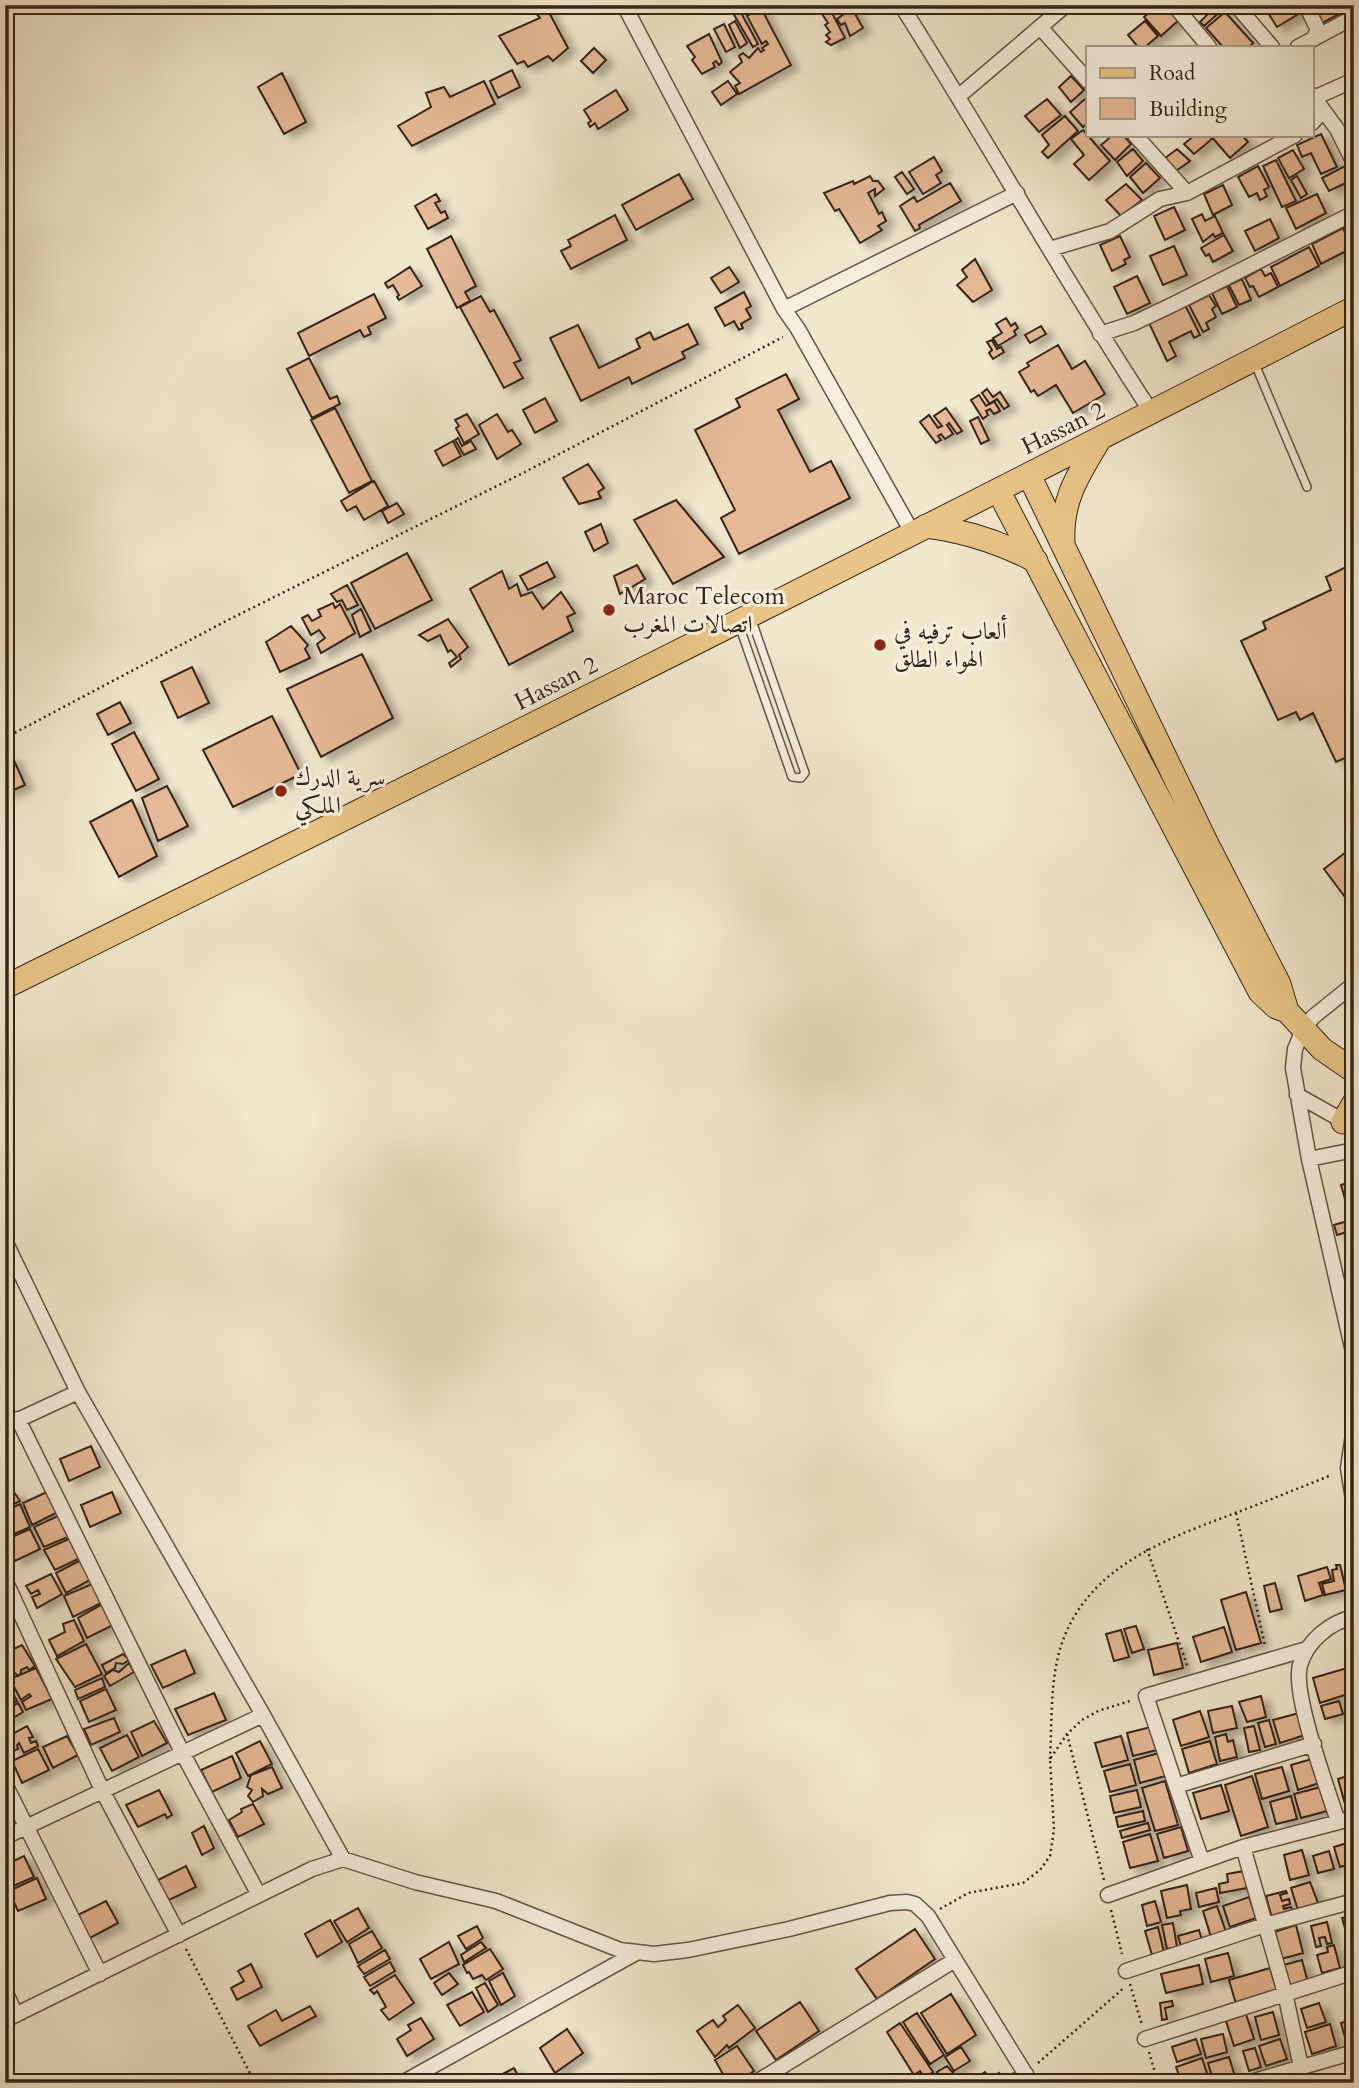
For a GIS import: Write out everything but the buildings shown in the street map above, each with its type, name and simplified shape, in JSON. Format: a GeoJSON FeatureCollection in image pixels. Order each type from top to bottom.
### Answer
{"type":"FeatureCollection","features":[{"type":"Feature","properties":{"kind":"main road","name":"Hassan 2"},"geometry":{"type":"LineString","coordinates":[[5,987],[332,826],[1152,414],[1354,308]]}},
{"type":"Feature","properties":{"kind":"main road"},"geometry":{"type":"LineString","coordinates":[[1063,545],[1062,522],[1067,500],[1079,473],[1099,440]]}},
{"type":"Feature","properties":{"kind":"main road"},"geometry":{"type":"LineString","coordinates":[[1029,475],[1201,831],[1279,984],[1287,1012]]}},
{"type":"Feature","properties":{"kind":"main road"},"geometry":{"type":"LineString","coordinates":[[998,490],[1260,992],[1276,1007],[1287,1012],[1322,1049],[1354,1071]]}},
{"type":"Feature","properties":{"kind":"main road"},"geometry":{"type":"LineString","coordinates":[[919,529],[955,530],[984,537],[1036,562]]}},
{"type":"Feature","properties":{"kind":"street"},"geometry":{"type":"LineString","coordinates":[[624,5],[784,309],[919,529]]}},
{"type":"Feature","properties":{"kind":"street"},"geometry":{"type":"LineString","coordinates":[[901,5],[959,96],[1100,334],[1152,414]]}},
{"type":"Feature","properties":{"kind":"street"},"geometry":{"type":"LineString","coordinates":[[959,96],[1066,5]]}},
{"type":"Feature","properties":{"kind":"street"},"geometry":{"type":"LineString","coordinates":[[1174,5],[1208,46]]}},
{"type":"Feature","properties":{"kind":"street"},"geometry":{"type":"LineString","coordinates":[[1236,5],[1271,46]]}},
{"type":"Feature","properties":{"kind":"street"},"geometry":{"type":"LineString","coordinates":[[1306,5],[1318,30],[1313,38]]}},
{"type":"Feature","properties":{"kind":"street"},"geometry":{"type":"LineString","coordinates":[[1300,46],[1354,17]]}},
{"type":"Feature","properties":{"kind":"street"},"geometry":{"type":"LineString","coordinates":[[1040,27],[1086,79]]}},
{"type":"Feature","properties":{"kind":"street"},"geometry":{"type":"LineString","coordinates":[[1314,97],[1354,80]]}},
{"type":"Feature","properties":{"kind":"street"},"geometry":{"type":"LineString","coordinates":[[1314,98],[1338,129],[1354,163]]}},
{"type":"Feature","properties":{"kind":"street"},"geometry":{"type":"LineString","coordinates":[[1314,121],[1323,110]]}},
{"type":"Feature","properties":{"kind":"street"},"geometry":{"type":"LineString","coordinates":[[1136,136],[1186,193]]}},
{"type":"Feature","properties":{"kind":"street"},"geometry":{"type":"LineString","coordinates":[[1050,249],[1110,231],[1160,199],[1186,193],[1287,137]]}},
{"type":"Feature","properties":{"kind":"street"},"geometry":{"type":"LineString","coordinates":[[784,309],[1017,193]]}},
{"type":"Feature","properties":{"kind":"street"},"geometry":{"type":"LineString","coordinates":[[1100,334],[1133,323],[1174,304],[1354,213]]}},
{"type":"Feature","properties":{"kind":"street"},"geometry":{"type":"LineString","coordinates":[[1354,984],[1313,1017],[1303,1030],[1295,1049],[1293,1068],[1309,1159],[1354,1356]]}},
{"type":"Feature","properties":{"kind":"street"},"geometry":{"type":"LineString","coordinates":[[1297,1095],[1350,1117]]}},
{"type":"Feature","properties":{"kind":"street"},"geometry":{"type":"LineString","coordinates":[[1309,1159],[1354,1150]]}},
{"type":"Feature","properties":{"kind":"street"},"geometry":{"type":"LineString","coordinates":[[5,1241],[78,1392],[264,1715],[343,1859]]}},
{"type":"Feature","properties":{"kind":"street"},"geometry":{"type":"LineString","coordinates":[[78,1392],[12,1422],[183,1754],[259,1895]]}},
{"type":"Feature","properties":{"kind":"street"},"geometry":{"type":"LineString","coordinates":[[1354,1428],[1348,1468],[1354,1506]]}},
{"type":"Feature","properties":{"kind":"street"},"geometry":{"type":"LineString","coordinates":[[5,1580],[103,1792],[179,1935]]}},
{"type":"Feature","properties":{"kind":"street"},"geometry":{"type":"LineString","coordinates":[[1338,1822],[1299,1695],[1299,1667],[1307,1649],[1326,1629],[1344,1619],[1354,1617]]}},
{"type":"Feature","properties":{"kind":"street"},"geometry":{"type":"LineString","coordinates":[[1202,1861],[1146,1696],[1307,1649]]}},
{"type":"Feature","properties":{"kind":"street"},"geometry":{"type":"LineString","coordinates":[[5,1837],[264,1715]]}},
{"type":"Feature","properties":{"kind":"street"},"geometry":{"type":"LineString","coordinates":[[1176,1786],[1314,1744]]}},
{"type":"Feature","properties":{"kind":"street"},"geometry":{"type":"LineString","coordinates":[[5,1784],[100,1974]]}},
{"type":"Feature","properties":{"kind":"street"},"geometry":{"type":"LineString","coordinates":[[1108,1895],[1243,1847],[1354,1818]]}},
{"type":"Feature","properties":{"kind":"street"},"geometry":{"type":"LineString","coordinates":[[1243,1847],[1285,1993],[1301,2067]]}},
{"type":"Feature","properties":{"kind":"street"},"geometry":{"type":"LineString","coordinates":[[5,1991],[11,2017],[312,1869],[343,1859],[405,1879],[496,1901],[604,1945],[636,1953],[671,1953],[738,1941],[899,1902],[915,1904],[928,1916],[1029,2078],[1012,2083]]}},
{"type":"Feature","properties":{"kind":"street"},"geometry":{"type":"LineString","coordinates":[[1128,1976],[1265,1925],[1354,1901]]}},
{"type":"Feature","properties":{"kind":"street"},"geometry":{"type":"LineString","coordinates":[[402,2083],[636,1953]]}},
{"type":"Feature","properties":{"kind":"street"},"geometry":{"type":"LineString","coordinates":[[755,2083],[956,1960]]}},
{"type":"Feature","properties":{"kind":"street"},"geometry":{"type":"LineString","coordinates":[[1146,2039],[1354,1972]]}},
{"type":"Feature","properties":{"kind":"street"},"geometry":{"type":"LineString","coordinates":[[1247,2083],[1354,2052]]}},
{"type":"Feature","properties":{"kind":"lane"},"geometry":{"type":"LineString","coordinates":[[1253,360],[1307,487]]}},
{"type":"Feature","properties":{"kind":"lane"},"geometry":{"type":"LineString","coordinates":[[743,618],[789,727],[805,773],[801,778],[792,777],[775,732],[743,618]]}},
{"type":"Feature","properties":{"kind":"lane"},"geometry":{"type":"LineString","coordinates":[[775,732],[789,727]]}},
{"type":"Feature","properties":{"kind":"path"},"geometry":{"type":"LineString","coordinates":[[5,738],[226,621],[523,473],[798,328]]}},
{"type":"Feature","properties":{"kind":"path"},"geometry":{"type":"LineString","coordinates":[[928,1916],[968,1894],[1023,1883],[1040,1870],[1050,1856],[1054,1830],[1050,1759],[1053,1681],[1073,1616],[1096,1591],[1122,1566],[1147,1549],[1212,1520],[1348,1468]]}},
{"type":"Feature","properties":{"kind":"path"},"geometry":{"type":"LineString","coordinates":[[1236,1513],[1268,1660]]}},
{"type":"Feature","properties":{"kind":"path"},"geometry":{"type":"LineString","coordinates":[[1147,1549],[1192,1681]]}},
{"type":"Feature","properties":{"kind":"path"},"geometry":{"type":"LineString","coordinates":[[1050,1759],[1067,1734],[1082,1720],[1098,1711],[1146,1696]]}},
{"type":"Feature","properties":{"kind":"path"},"geometry":{"type":"LineString","coordinates":[[179,1935],[254,2083]]}},
{"type":"Feature","properties":{"kind":"path"},"geometry":{"type":"LineString","coordinates":[[1029,2078],[1128,1976]]}},
{"type":"Feature","properties":{"kind":"place","name":"Maroc Telecom اتصالات المغرب"},"geometry":{"type":"Point","coordinates":[609,610]}},
{"type":"Feature","properties":{"kind":"place","name":"ألعاب ترفيه في الهواء الطلق"},"geometry":{"type":"Point","coordinates":[880,645]}},
{"type":"Feature","properties":{"kind":"place","name":"سرية الدرك الملكي"},"geometry":{"type":"Point","coordinates":[281,791]}}]}
